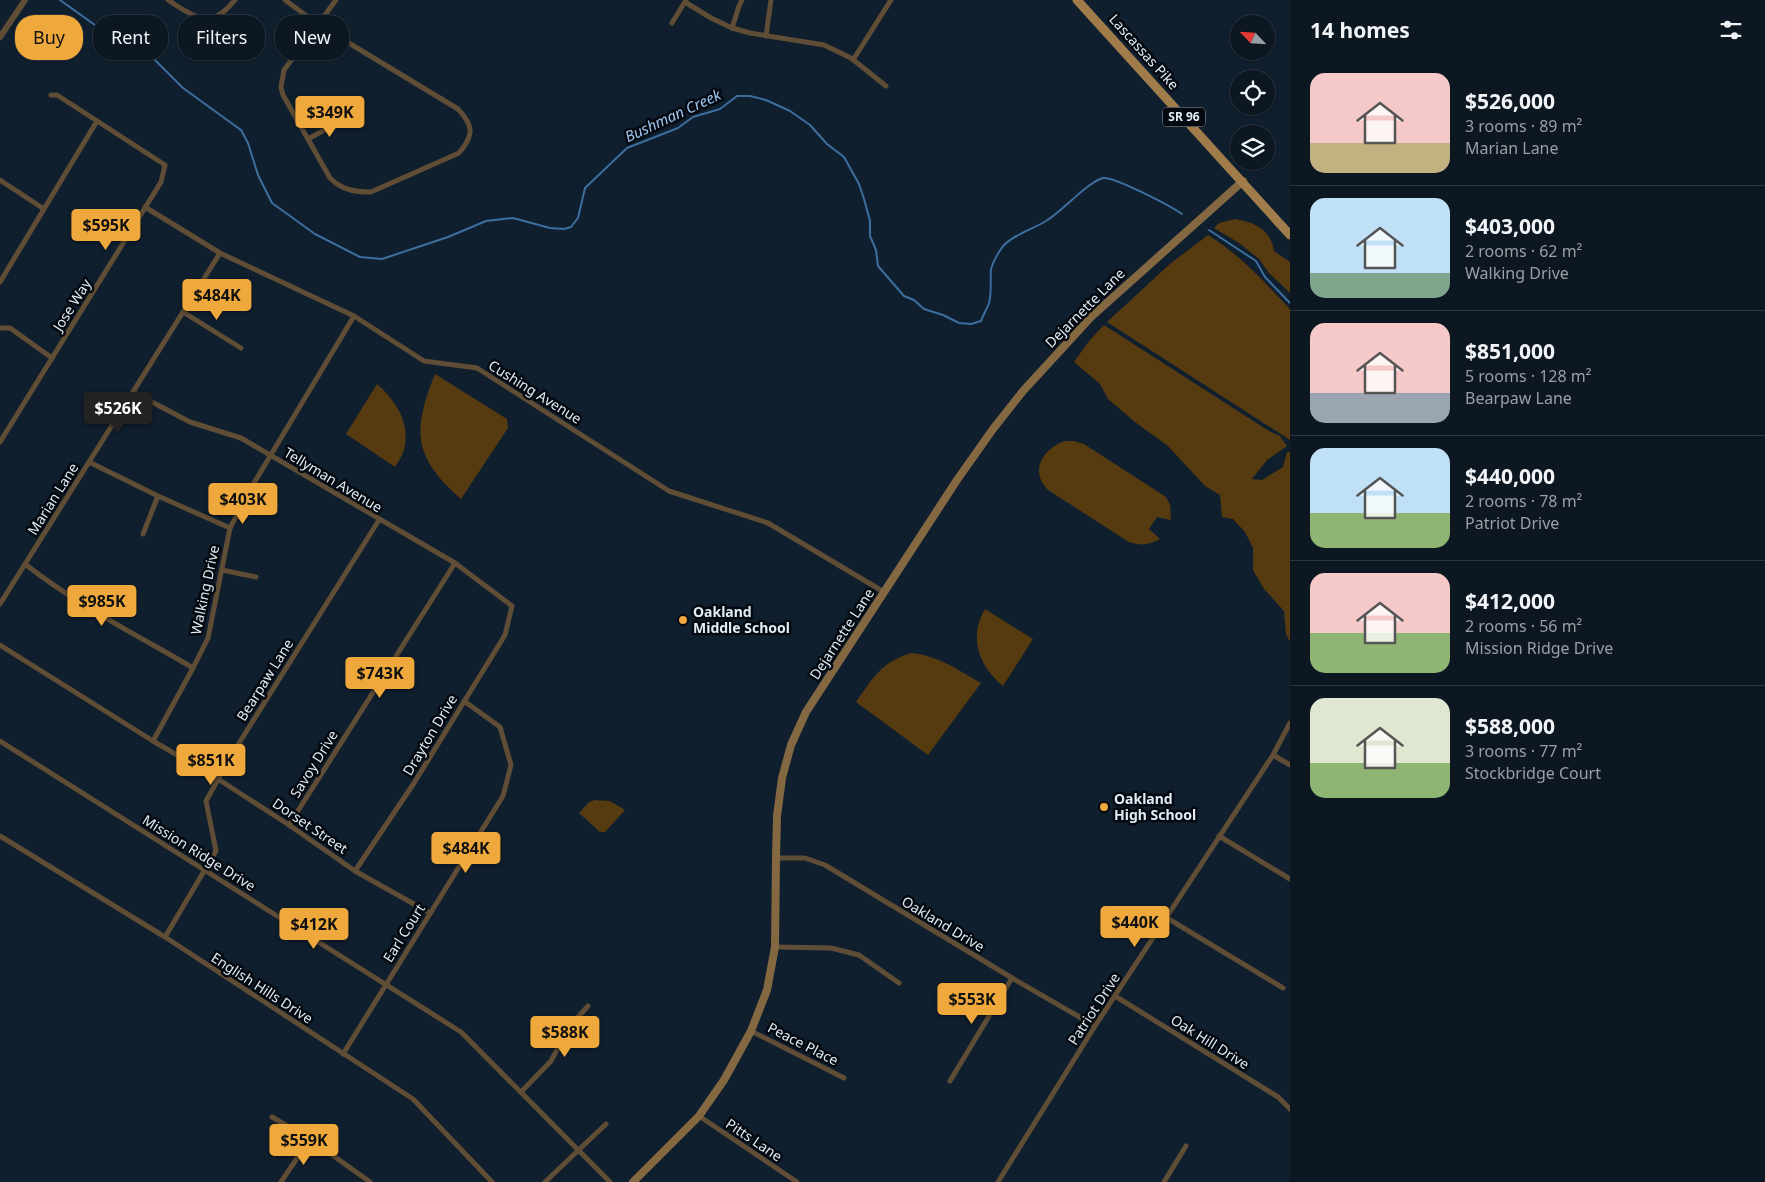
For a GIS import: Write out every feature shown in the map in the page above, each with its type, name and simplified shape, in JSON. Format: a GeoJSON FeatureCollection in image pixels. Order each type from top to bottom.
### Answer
{"type":"FeatureCollection","features":[{"type":"Feature","properties":{"kind":"main road","name":"Lascassas Pike"},"geometry":{"type":"LineString","coordinates":[[1077,0],[1290,235]]}},
{"type":"Feature","properties":{"kind":"main road","name":"Dejarnette Lane"},"geometry":{"type":"LineString","coordinates":[[633,1182],[699,1116],[724,1080],[751,1031],[767,990],[775,947],[777,816],[782,778],[791,745],[806,712],[962,473],[1023,391],[1091,317],[1242,181]]}},
{"type":"Feature","properties":{"kind":"street"},"geometry":{"type":"LineString","coordinates":[[168,0],[189,14],[210,18],[219,15],[235,0]]}},
{"type":"Feature","properties":{"kind":"street"},"geometry":{"type":"LineString","coordinates":[[285,0],[305,15]]}},
{"type":"Feature","properties":{"kind":"street"},"geometry":{"type":"LineString","coordinates":[[325,15],[336,0]]}},
{"type":"Feature","properties":{"kind":"street"},"geometry":{"type":"LineString","coordinates":[[732,28],[742,0]]}},
{"type":"Feature","properties":{"kind":"street"},"geometry":{"type":"LineString","coordinates":[[766,36],[771,0]]}},
{"type":"Feature","properties":{"kind":"street"},"geometry":{"type":"LineString","coordinates":[[853,60],[892,0]]}},
{"type":"Feature","properties":{"kind":"street"},"geometry":{"type":"LineString","coordinates":[[672,23],[686,1],[711,18],[732,28],[766,36],[824,45],[853,60],[886,86]]}},
{"type":"Feature","properties":{"kind":"street"},"geometry":{"type":"LineString","coordinates":[[0,37],[24,2]]}},
{"type":"Feature","properties":{"kind":"street"},"geometry":{"type":"LineString","coordinates":[[292,60],[284,70],[282,78],[281,87],[283,95],[330,178],[342,188],[351,191],[370,192],[459,153],[471,133],[470,124],[458,109],[349,44]]}},
{"type":"Feature","properties":{"kind":"street","name":"Jose Way"},"geometry":{"type":"LineString","coordinates":[[0,440],[161,182],[165,165],[57,95],[51,96]]}},
{"type":"Feature","properties":{"kind":"street"},"geometry":{"type":"LineString","coordinates":[[308,139],[342,120]]}},
{"type":"Feature","properties":{"kind":"street"},"geometry":{"type":"LineString","coordinates":[[0,282],[97,121]]}},
{"type":"Feature","properties":{"kind":"street"},"geometry":{"type":"LineString","coordinates":[[0,180],[44,208]]}},
{"type":"Feature","properties":{"kind":"street","name":"Cushing Avenue"},"geometry":{"type":"LineString","coordinates":[[145,207],[220,253],[354,316],[424,361],[477,368],[669,491],[768,523],[884,592]]}},
{"type":"Feature","properties":{"kind":"street","name":"Marian Lane"},"geometry":{"type":"LineString","coordinates":[[0,604],[220,253]]}},
{"type":"Feature","properties":{"kind":"street"},"geometry":{"type":"LineString","coordinates":[[183,312],[241,348]]}},
{"type":"Feature","properties":{"kind":"street","name":"Walking Drive"},"geometry":{"type":"LineString","coordinates":[[154,741],[208,638],[230,528],[254,483],[354,316]]}},
{"type":"Feature","properties":{"kind":"street"},"geometry":{"type":"LineString","coordinates":[[0,328],[10,328],[52,358]]}},
{"type":"Feature","properties":{"kind":"street","name":"Tellyman Avenue"},"geometry":{"type":"LineString","coordinates":[[133,392],[190,422],[241,438],[455,563],[512,606]]}},
{"type":"Feature","properties":{"kind":"street"},"geometry":{"type":"LineString","coordinates":[[89,462],[158,496],[230,528]]}},
{"type":"Feature","properties":{"kind":"street"},"geometry":{"type":"LineString","coordinates":[[143,534],[158,496]]}},
{"type":"Feature","properties":{"kind":"street","name":"Bearpaw Lane"},"geometry":{"type":"LineString","coordinates":[[165,938],[216,851],[206,801],[231,756],[379,520]]}},
{"type":"Feature","properties":{"kind":"street","name":"Savoy Drive"},"geometry":{"type":"LineString","coordinates":[[289,825],[455,563]]}},
{"type":"Feature","properties":{"kind":"street"},"geometry":{"type":"LineString","coordinates":[[25,564],[84,604],[193,668]]}},
{"type":"Feature","properties":{"kind":"street"},"geometry":{"type":"LineString","coordinates":[[222,570],[256,577]]}},
{"type":"Feature","properties":{"kind":"street","name":"Drayton Drive"},"geometry":{"type":"LineString","coordinates":[[355,871],[414,783],[505,635],[512,606]]}},
{"type":"Feature","properties":{"kind":"street","name":"Dorset Street"},"geometry":{"type":"LineString","coordinates":[[0,645],[218,779],[355,871],[430,913]]}},
{"type":"Feature","properties":{"kind":"street","name":"Earl Court"},"geometry":{"type":"LineString","coordinates":[[343,1054],[503,796],[511,765],[500,727],[464,700]]}},
{"type":"Feature","properties":{"kind":"street","name":"Patriot Drive"},"geometry":{"type":"LineString","coordinates":[[998,1182],[1095,1026],[1273,755],[1290,722]]}},
{"type":"Feature","properties":{"kind":"street","name":"Mission Ridge Drive"},"geometry":{"type":"LineString","coordinates":[[0,741],[461,1032],[610,1182]]}},
{"type":"Feature","properties":{"kind":"street"},"geometry":{"type":"LineString","coordinates":[[1273,755],[1290,765]]}},
{"type":"Feature","properties":{"kind":"street","name":"English Hills Drive"},"geometry":{"type":"LineString","coordinates":[[0,836],[165,938],[413,1099],[492,1182]]}},
{"type":"Feature","properties":{"kind":"street"},"geometry":{"type":"LineString","coordinates":[[1220,836],[1290,879]]}},
{"type":"Feature","properties":{"kind":"street","name":"Oakland Drive"},"geometry":{"type":"LineString","coordinates":[[776,858],[805,858],[825,865],[1095,1026]]}},
{"type":"Feature","properties":{"kind":"street"},"geometry":{"type":"LineString","coordinates":[[1167,918],[1284,988]]}},
{"type":"Feature","properties":{"kind":"street"},"geometry":{"type":"LineString","coordinates":[[775,947],[831,948],[859,955],[899,983]]}},
{"type":"Feature","properties":{"kind":"street"},"geometry":{"type":"LineString","coordinates":[[950,1081],[1012,978]]}},
{"type":"Feature","properties":{"kind":"street","name":"Oak Hill Drive"},"geometry":{"type":"LineString","coordinates":[[1115,996],[1278,1097],[1290,1109]]}},
{"type":"Feature","properties":{"kind":"street"},"geometry":{"type":"LineString","coordinates":[[521,1092],[551,1061],[569,1027],[588,1006]]}},
{"type":"Feature","properties":{"kind":"street","name":"Peace Place"},"geometry":{"type":"LineString","coordinates":[[751,1031],[844,1078]]}},
{"type":"Feature","properties":{"kind":"street","name":"Pitts Lane"},"geometry":{"type":"LineString","coordinates":[[699,1116],[796,1182]]}},
{"type":"Feature","properties":{"kind":"street"},"geometry":{"type":"LineString","coordinates":[[272,1117],[310,1139],[370,1182]]}},
{"type":"Feature","properties":{"kind":"street"},"geometry":{"type":"LineString","coordinates":[[545,1182],[606,1124]]}},
{"type":"Feature","properties":{"kind":"street"},"geometry":{"type":"LineString","coordinates":[[281,1182],[310,1139]]}},
{"type":"Feature","properties":{"kind":"street"},"geometry":{"type":"LineString","coordinates":[[1164,1182],[1186,1146]]}},
{"type":"Feature","properties":{"kind":"shaded area"},"geometry":{"type":"Polygon","coordinates":[[[1235,219],[1249,222],[1260,228],[1269,237],[1274,251],[1290,262],[1290,293],[1269,273],[1259,259],[1239,243],[1214,228],[1219,223],[1235,219]]]}},
{"type":"Feature","properties":{"kind":"shaded area"},"geometry":{"type":"Polygon","coordinates":[[[1208,235],[1242,260],[1290,309],[1290,440],[1107,322],[1171,263],[1208,235]]]}},
{"type":"Feature","properties":{"kind":"shaded area"},"geometry":{"type":"Polygon","coordinates":[[[1104,325],[1269,431],[1280,436],[1287,446],[1267,460],[1252,479],[1262,480],[1283,467],[1287,452],[1290,452],[1290,642],[1286,634],[1284,611],[1264,589],[1253,570],[1253,548],[1245,532],[1233,519],[1222,517],[1220,495],[1205,486],[1168,446],[1108,399],[1100,384],[1074,362],[1089,341],[1104,325]]]}},
{"type":"Feature","properties":{"kind":"shaded area"},"geometry":{"type":"Polygon","coordinates":[[[435,374],[507,419],[508,428],[461,499],[433,470],[421,442],[420,428],[423,412],[435,374]]]}},
{"type":"Feature","properties":{"kind":"shaded area"},"geometry":{"type":"Polygon","coordinates":[[[377,384],[396,405],[404,422],[406,440],[404,450],[395,467],[346,434],[377,384]]]}},
{"type":"Feature","properties":{"kind":"shaded area"},"geometry":{"type":"Polygon","coordinates":[[[1065,441],[1084,444],[1166,497],[1170,505],[1171,520],[1157,517],[1149,529],[1160,539],[1145,544],[1129,542],[1048,490],[1042,482],[1040,475],[1041,461],[1050,449],[1065,441]]]}},
{"type":"Feature","properties":{"kind":"shaded area"},"geometry":{"type":"Polygon","coordinates":[[[985,609],[1033,639],[1003,686],[988,670],[979,651],[977,630],[985,609]]]}},
{"type":"Feature","properties":{"kind":"shaded area"},"geometry":{"type":"Polygon","coordinates":[[[912,653],[940,660],[981,683],[928,755],[856,702],[879,671],[902,656],[912,653]]]}},
{"type":"Feature","properties":{"kind":"shaded area"},"geometry":{"type":"Polygon","coordinates":[[[595,800],[610,801],[625,810],[605,832],[600,832],[579,813],[589,802],[595,800]]]}},
{"type":"Feature","properties":{"kind":"waterway","name":"Bushman Creek"},"geometry":{"type":"LineString","coordinates":[[60,0],[99,28],[133,43],[154,59],[183,88],[241,130],[248,143],[258,175],[272,203],[315,234],[360,257],[382,259],[448,237],[486,221],[513,218],[550,228],[564,229],[571,227],[578,218],[585,188],[627,148],[678,128],[693,117],[720,109],[737,96],[750,96],[766,100],[790,111],[810,125],[827,144],[844,157],[859,184],[864,199],[870,221],[870,236],[876,250],[878,266],[904,296],[914,300],[924,309],[959,323],[971,324],[981,321],[990,299],[991,269],[1004,245],[1053,216],[1096,181],[1103,178],[1119,182],[1156,199],[1182,214]]}},
{"type":"Feature","properties":{"kind":"waterway","name":"Bushman Creek"},"geometry":{"type":"LineString","coordinates":[[1209,230],[1256,261],[1265,277],[1290,303]]}},
{"type":"Feature","properties":{"kind":"place","name":"Oakland Middle School"},"geometry":{"type":"Point","coordinates":[683,620]}},
{"type":"Feature","properties":{"kind":"place","name":"Oakland High School"},"geometry":{"type":"Point","coordinates":[1104,807]}}]}
